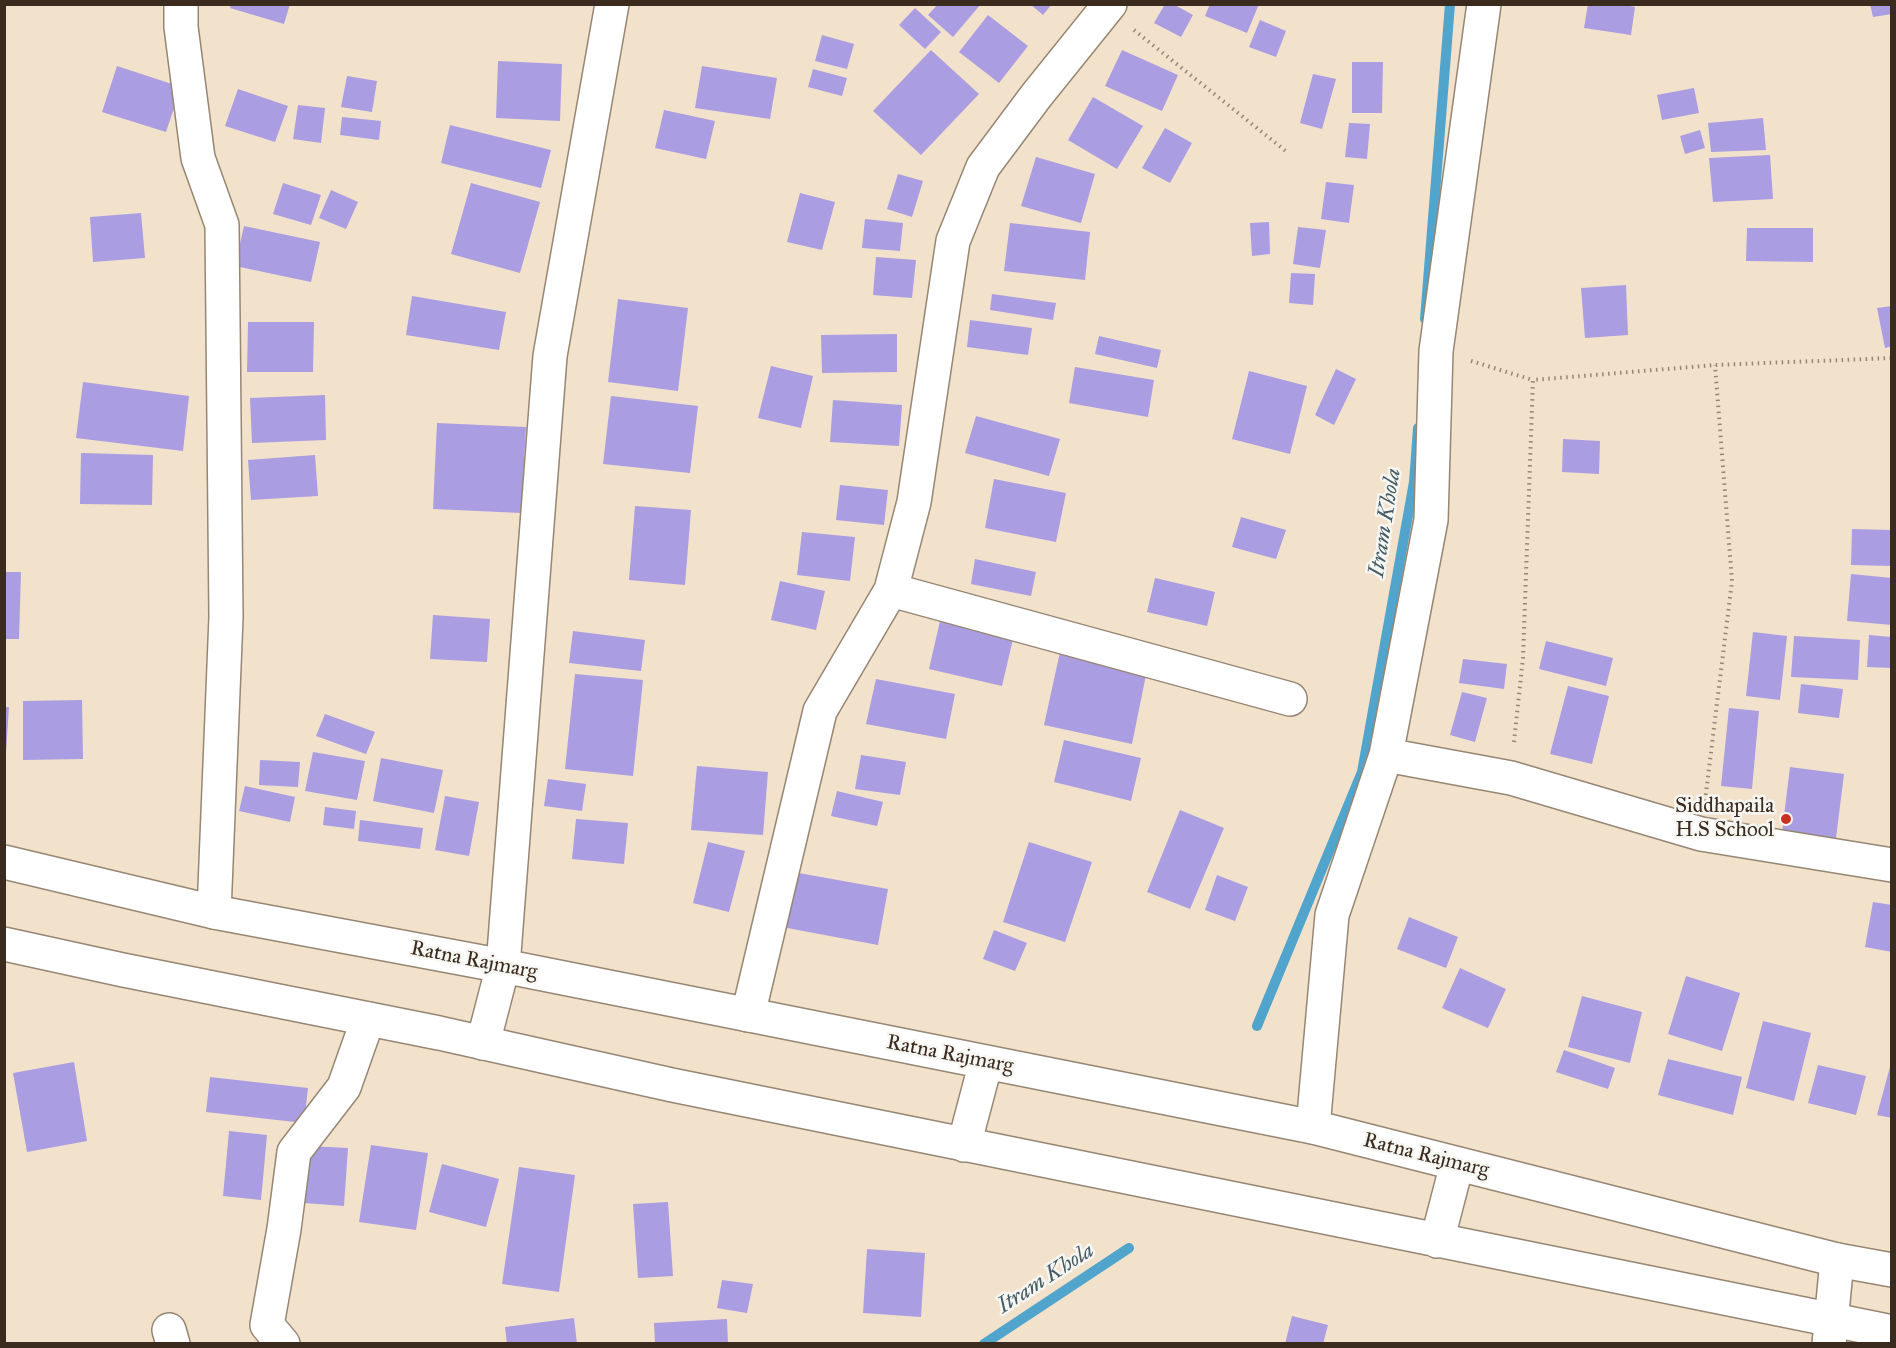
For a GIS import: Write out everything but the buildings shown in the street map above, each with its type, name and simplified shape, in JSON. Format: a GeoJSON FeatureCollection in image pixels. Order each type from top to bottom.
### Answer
{"type":"FeatureCollection","features":[{"type":"Feature","properties":{"kind":"street"},"geometry":{"type":"LineString","coordinates":[[181,4],[181,27],[198,158],[222,225],[226,617],[214,912]]}},
{"type":"Feature","properties":{"kind":"street"},"geometry":{"type":"LineString","coordinates":[[483,1043],[503,966],[550,356],[612,4]]}},
{"type":"Feature","properties":{"kind":"street"},"geometry":{"type":"LineString","coordinates":[[1313,1127],[1332,915],[1386,755],[1431,520],[1436,351],[1484,4]]}},
{"type":"Feature","properties":{"kind":"street"},"geometry":{"type":"LineString","coordinates":[[748,1015],[820,711],[891,590],[914,502],[953,241],[983,167],[1036,96],[1109,7]]}},
{"type":"Feature","properties":{"kind":"street"},"geometry":{"type":"LineString","coordinates":[[891,590],[1290,699]]}},
{"type":"Feature","properties":{"kind":"street"},"geometry":{"type":"LineString","coordinates":[[1386,755],[1511,778],[1701,834],[1892,864]]}},
{"type":"Feature","properties":{"kind":"street","name":"Ratna Rajmarg"},"geometry":{"type":"LineString","coordinates":[[4,862],[214,912],[503,966],[1313,1127],[1837,1260],[1892,1270]]}},
{"type":"Feature","properties":{"kind":"street"},"geometry":{"type":"LineString","coordinates":[[4,944],[483,1043],[672,1085],[1437,1241],[1831,1332],[1892,1332]]}},
{"type":"Feature","properties":{"kind":"street"},"geometry":{"type":"LineString","coordinates":[[283,1344],[267,1325],[284,1229],[294,1152],[344,1087],[368,1019]]}},
{"type":"Feature","properties":{"kind":"street"},"geometry":{"type":"LineString","coordinates":[[964,1145],[986,1062]]}},
{"type":"Feature","properties":{"kind":"street"},"geometry":{"type":"LineString","coordinates":[[1437,1241],[1457,1164]]}},
{"type":"Feature","properties":{"kind":"street"},"geometry":{"type":"LineString","coordinates":[[1831,1332],[1837,1260]]}},
{"type":"Feature","properties":{"kind":"path"},"geometry":{"type":"LineString","coordinates":[[1109,7],[1287,152]]}},
{"type":"Feature","properties":{"kind":"path"},"geometry":{"type":"LineString","coordinates":[[1436,351],[1533,380],[1715,365],[1892,358]]}},
{"type":"Feature","properties":{"kind":"path"},"geometry":{"type":"LineString","coordinates":[[1701,834],[1732,580],[1715,365]]}},
{"type":"Feature","properties":{"kind":"path"},"geometry":{"type":"LineString","coordinates":[[1511,778],[1523,658],[1533,380]]}},
{"type":"Feature","properties":{"kind":"waterway","name":"Itram Khola"},"geometry":{"type":"LineString","coordinates":[[1425,319],[1450,4]]}},
{"type":"Feature","properties":{"kind":"waterway","name":"Itram Khola"},"geometry":{"type":"LineString","coordinates":[[1257,1026],[1362,772],[1414,482],[1418,428]]}},
{"type":"Feature","properties":{"kind":"waterway","name":"Itram Khola"},"geometry":{"type":"LineString","coordinates":[[984,1344],[1129,1248]]}},
{"type":"Feature","properties":{"kind":"place","name":"Siddhapaila H.S School"},"geometry":{"type":"Point","coordinates":[1786,819]}}]}
